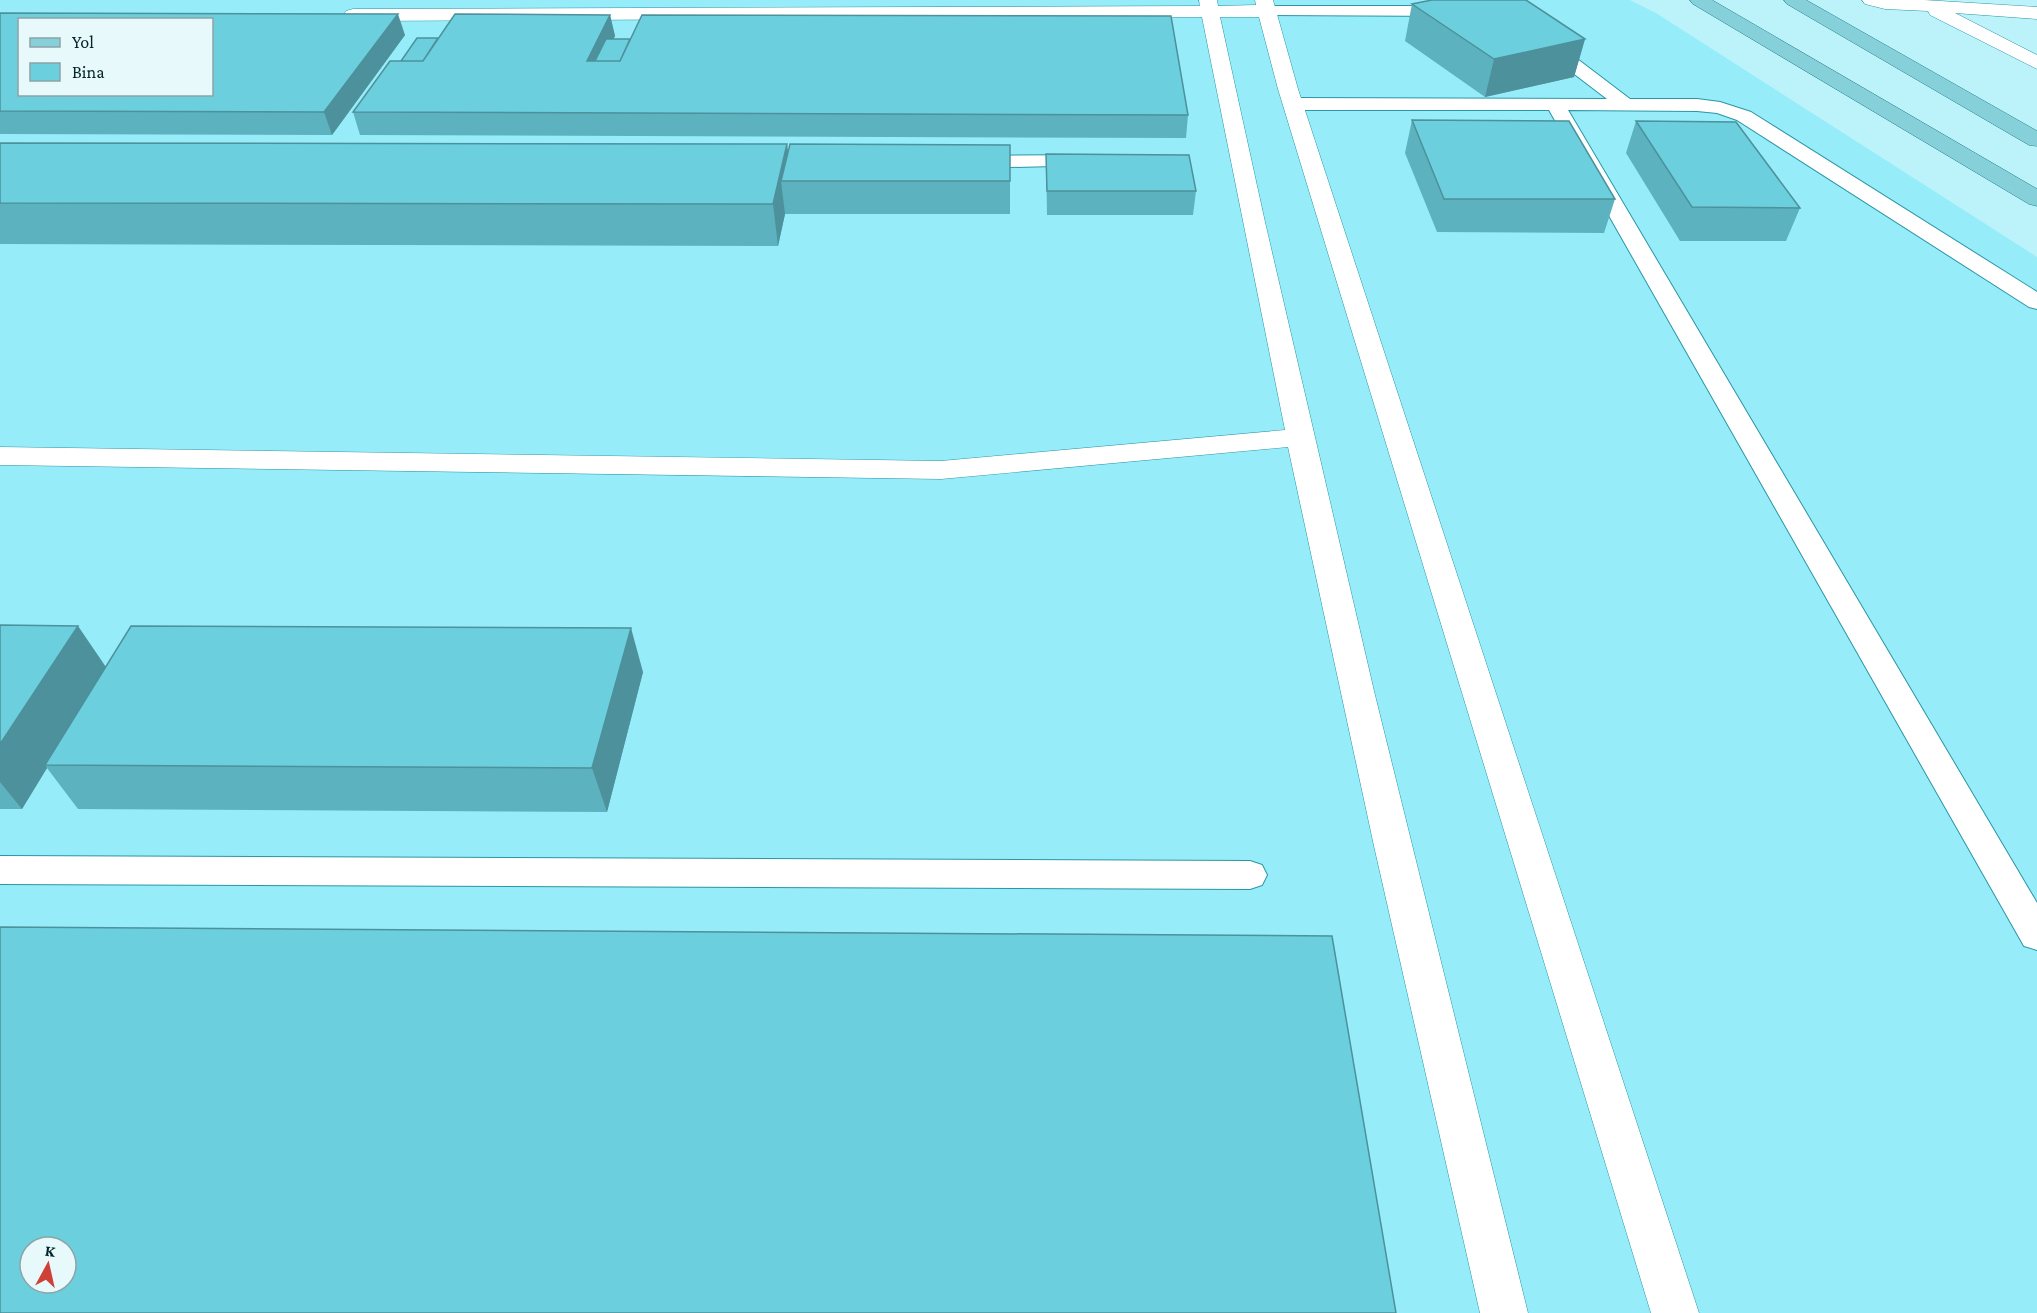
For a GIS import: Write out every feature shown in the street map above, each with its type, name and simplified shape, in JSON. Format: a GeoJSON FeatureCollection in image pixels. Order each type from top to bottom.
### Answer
{"type":"FeatureCollection","features":[{"type":"Feature","properties":{"kind":"main road"},"geometry":{"type":"LineString","coordinates":[[1699,0],[2037,199]]}},
{"type":"Feature","properties":{"kind":"main road"},"geometry":{"type":"LineString","coordinates":[[1793,0],[2037,140]]}},
{"type":"Feature","properties":{"kind":"street"},"geometry":{"type":"LineString","coordinates":[[1870,0],[2037,13]]}},
{"type":"Feature","properties":{"kind":"street"},"geometry":{"type":"LineString","coordinates":[[334,15],[1265,5],[1293,104],[1675,1313]]}},
{"type":"Feature","properties":{"kind":"street"},"geometry":{"type":"LineString","coordinates":[[1210,6],[1220,66],[1300,437],[1431,1020],[1504,1313]]}},
{"type":"Feature","properties":{"kind":"street"},"geometry":{"type":"LineString","coordinates":[[1927,6],[2037,63]]}},
{"type":"Feature","properties":{"kind":"street"},"geometry":{"type":"LineString","coordinates":[[0,456],[941,470],[1300,437]]}},
{"type":"Feature","properties":{"kind":"lane"},"geometry":{"type":"LineString","coordinates":[[1265,5],[1467,11]]}},
{"type":"Feature","properties":{"kind":"lane"},"geometry":{"type":"LineString","coordinates":[[1532,33],[1626,105]]}},
{"type":"Feature","properties":{"kind":"lane"},"geometry":{"type":"LineString","coordinates":[[1293,104],[1709,106],[1744,116],[2037,302]]}},
{"type":"Feature","properties":{"kind":"lane"},"geometry":{"type":"LineString","coordinates":[[1555,105],[2037,934]]}},
{"type":"Feature","properties":{"kind":"lane"},"geometry":{"type":"LineString","coordinates":[[956,162],[1111,161]]}},
{"type":"Feature","properties":{"kind":"lane"},"geometry":{"type":"LineString","coordinates":[[0,870],[1250,875]]}},
{"type":"Feature","properties":{"kind":"shaded area"},"geometry":{"type":"Polygon","coordinates":[[[0,0],[1630,0],[1656,13],[2037,257],[2037,1313],[0,1313],[0,0]]]}},
{"type":"Feature","properties":{"kind":"building"},"geometry":{"type":"Polygon","coordinates":[[[1432,0],[1526,0],[1585,39],[1494,59],[1412,4],[1432,0]]]}},
{"type":"Feature","properties":{"kind":"building"},"geometry":{"type":"Polygon","coordinates":[[[0,13],[398,14],[324,112],[0,111],[0,13]]]}},
{"type":"Feature","properties":{"kind":"building"},"geometry":{"type":"Polygon","coordinates":[[[455,14],[610,15],[587,61],[620,61],[642,15],[1171,16],[1188,115],[353,112],[390,61],[423,61],[455,14]]]}},
{"type":"Feature","properties":{"kind":"building"},"geometry":{"type":"Polygon","coordinates":[[[417,38],[438,38],[423,61],[401,61],[417,38]]]}},
{"type":"Feature","properties":{"kind":"building"},"geometry":{"type":"Polygon","coordinates":[[[606,39],[630,39],[620,61],[595,61],[606,39]]]}},
{"type":"Feature","properties":{"kind":"building"},"geometry":{"type":"Polygon","coordinates":[[[1412,120],[1569,121],[1615,199],[1444,199],[1412,120]]]}},
{"type":"Feature","properties":{"kind":"building"},"geometry":{"type":"Polygon","coordinates":[[[1636,121],[1736,122],[1800,208],[1692,207],[1636,121]]]}},
{"type":"Feature","properties":{"kind":"building"},"geometry":{"type":"Polygon","coordinates":[[[0,143],[787,144],[773,204],[0,203],[0,143]]]}},
{"type":"Feature","properties":{"kind":"building"},"geometry":{"type":"Polygon","coordinates":[[[790,144],[1010,145],[1010,181],[781,181],[790,144]]]}},
{"type":"Feature","properties":{"kind":"building"},"geometry":{"type":"Polygon","coordinates":[[[1046,154],[1189,155],[1196,191],[1047,191],[1046,154]]]}},
{"type":"Feature","properties":{"kind":"building"},"geometry":{"type":"Polygon","coordinates":[[[0,625],[78,626],[0,744],[0,625]]]}},
{"type":"Feature","properties":{"kind":"building"},"geometry":{"type":"Polygon","coordinates":[[[131,626],[631,628],[592,768],[45,765],[131,626]]]}},
{"type":"Feature","properties":{"kind":"building"},"geometry":{"type":"Polygon","coordinates":[[[0,927],[1332,936],[1396,1313],[0,1313],[0,927]]]}}]}
